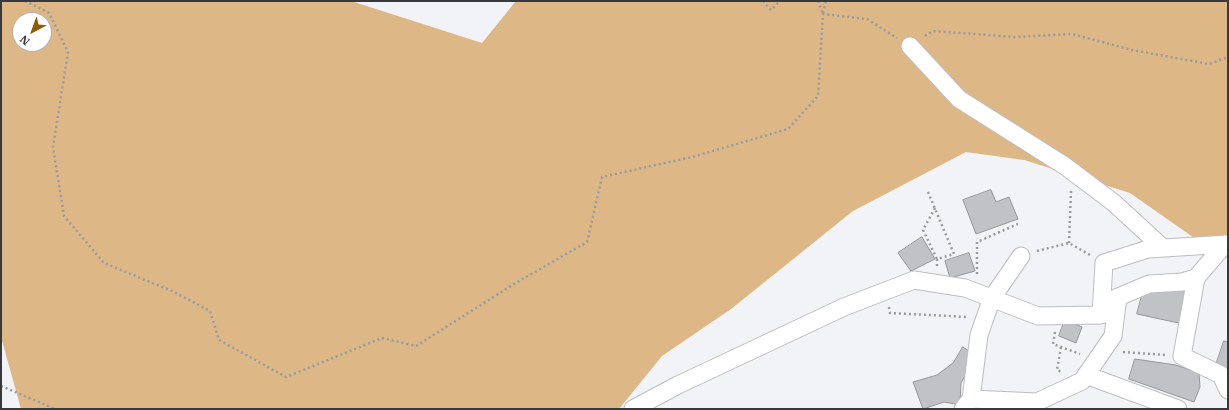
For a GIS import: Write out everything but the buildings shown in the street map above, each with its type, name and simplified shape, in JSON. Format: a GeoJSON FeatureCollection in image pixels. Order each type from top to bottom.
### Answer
{"type":"FeatureCollection","features":[{"type":"Feature","properties":{"kind":"street"},"geometry":{"type":"LineString","coordinates":[[910,46],[959,99],[1071,171],[1114,203],[1163,248]]}},
{"type":"Feature","properties":{"kind":"street"},"geometry":{"type":"LineString","coordinates":[[633,409],[678,385],[844,307],[914,280],[965,288],[1038,316],[1101,314],[1104,263],[1148,249],[1227,244]]}},
{"type":"Feature","properties":{"kind":"street"},"geometry":{"type":"LineString","coordinates":[[1101,305],[1149,284],[1182,282],[1196,278],[1227,244]]}},
{"type":"Feature","properties":{"kind":"street"},"geometry":{"type":"LineString","coordinates":[[1021,256],[985,295],[985,318],[979,335],[967,404],[1037,402],[1084,378],[1113,336],[1118,297]]}},
{"type":"Feature","properties":{"kind":"street"},"geometry":{"type":"LineString","coordinates":[[1196,278],[1182,356],[1220,376],[1228,390]]}},
{"type":"Feature","properties":{"kind":"street"},"geometry":{"type":"LineString","coordinates":[[1084,378],[1178,409]]}},
{"type":"Feature","properties":{"kind":"path"},"geometry":{"type":"LineString","coordinates":[[25,1],[49,12],[68,52],[53,146],[64,216],[104,263],[172,291],[210,311],[219,340],[286,376],[382,338],[416,346],[514,284],[587,242],[602,177],[692,157],[788,129],[818,96],[823,14],[826,1]]}},
{"type":"Feature","properties":{"kind":"path"},"geometry":{"type":"LineString","coordinates":[[763,1],[771,10],[780,1]]}},
{"type":"Feature","properties":{"kind":"path"},"geometry":{"type":"LineString","coordinates":[[818,1],[823,14]]}},
{"type":"Feature","properties":{"kind":"path"},"geometry":{"type":"LineString","coordinates":[[823,14],[867,19],[910,46],[933,31],[1015,37],[1072,34],[1132,50],[1209,64],[1228,57]]}},
{"type":"Feature","properties":{"kind":"path"},"geometry":{"type":"LineString","coordinates":[[1069,243],[1071,171]]}},
{"type":"Feature","properties":{"kind":"path"},"geometry":{"type":"LineString","coordinates":[[928,192],[954,254],[938,259]]}},
{"type":"Feature","properties":{"kind":"path"},"geometry":{"type":"LineString","coordinates":[[935,208],[924,230],[938,259],[935,283]]}},
{"type":"Feature","properties":{"kind":"path"},"geometry":{"type":"LineString","coordinates":[[985,295],[976,242],[1018,224]]}},
{"type":"Feature","properties":{"kind":"path"},"geometry":{"type":"LineString","coordinates":[[1021,256],[1069,243],[1104,263]]}},
{"type":"Feature","properties":{"kind":"path"},"geometry":{"type":"LineString","coordinates":[[885,291],[890,313],[985,318]]}},
{"type":"Feature","properties":{"kind":"path"},"geometry":{"type":"LineString","coordinates":[[1057,316],[1053,344],[1061,347],[1100,355],[1182,356]]}},
{"type":"Feature","properties":{"kind":"path"},"geometry":{"type":"LineString","coordinates":[[1061,347],[1057,370],[1084,378]]}},
{"type":"Feature","properties":{"kind":"path"},"geometry":{"type":"LineString","coordinates":[[1,386],[55,409]]}},
{"type":"Feature","properties":{"kind":"shaded area"},"geometry":{"type":"Polygon","coordinates":[[[1,1],[351,1],[482,43],[516,1],[1228,1],[1228,258],[1220,256],[1130,193],[1024,160],[966,152],[853,211],[731,309],[662,356],[619,409],[21,409],[1,337],[1,1]]]}}]}
